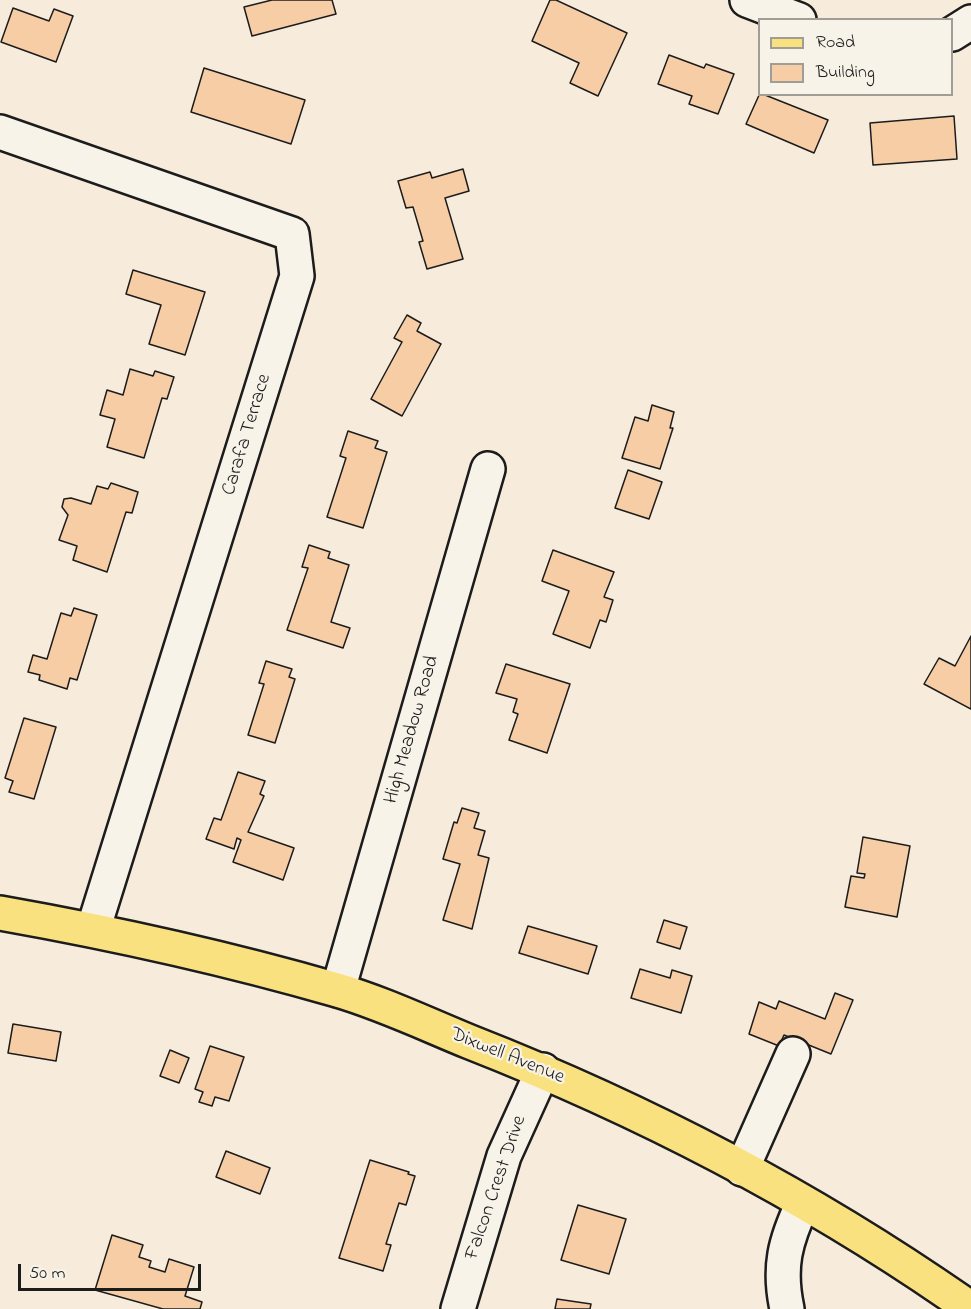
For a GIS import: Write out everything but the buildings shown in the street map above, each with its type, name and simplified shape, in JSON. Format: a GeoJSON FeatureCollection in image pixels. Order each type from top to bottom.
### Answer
{"type":"FeatureCollection","features":[{"type":"Feature","properties":{"kind":"main road","name":"Dixwell Avenue"},"geometry":{"type":"LineString","coordinates":[[0,913],[93,930],[339,990],[543,1070],[660,1124],[803,1203],[913,1268],[970,1309]]}},
{"type":"Feature","properties":{"kind":"street"},"geometry":{"type":"LineString","coordinates":[[747,0],[794,18]]}},
{"type":"Feature","properties":{"kind":"street"},"geometry":{"type":"LineString","coordinates":[[953,33],[971,22]]}},
{"type":"Feature","properties":{"kind":"street","name":"Carafa Terrace"},"geometry":{"type":"LineString","coordinates":[[0,132],[292,234],[297,276],[93,930]]}},
{"type":"Feature","properties":{"kind":"street","name":"High Meadow Road"},"geometry":{"type":"LineString","coordinates":[[339,990],[488,469]]}},
{"type":"Feature","properties":{"kind":"street"},"geometry":{"type":"LineString","coordinates":[[742,1170],[793,1054]]}},
{"type":"Feature","properties":{"kind":"street","name":"Falcon Crest Drive"},"geometry":{"type":"LineString","coordinates":[[458,1309],[504,1156],[543,1070]]}},
{"type":"Feature","properties":{"kind":"street"},"geometry":{"type":"LineString","coordinates":[[788,1309],[783,1288],[783,1256],[791,1228],[803,1203]]}}]}
